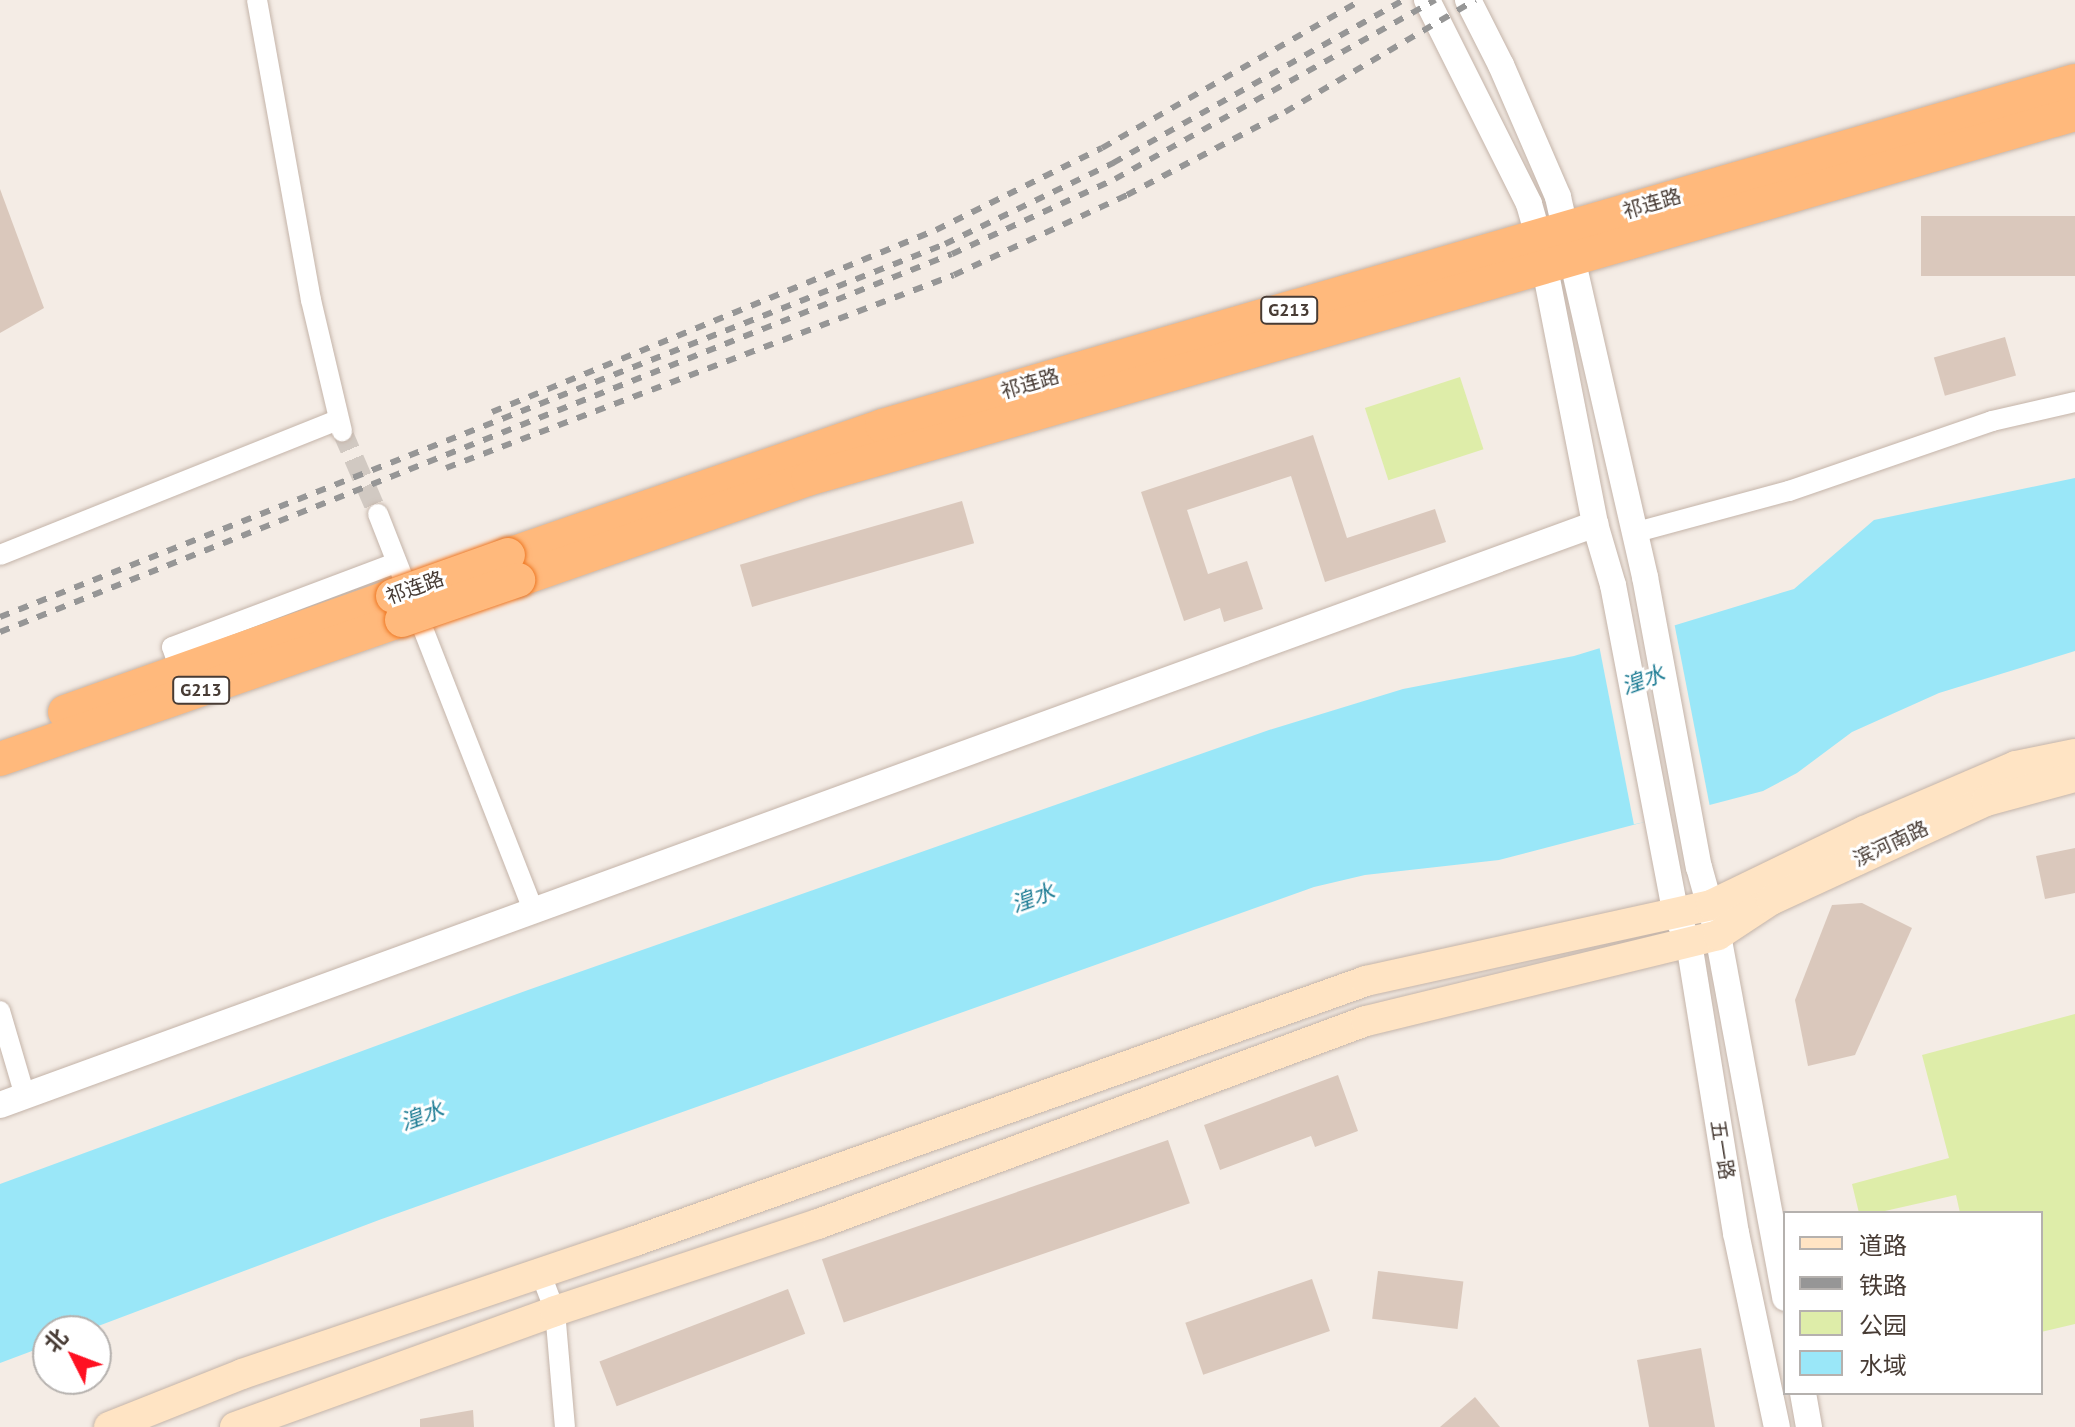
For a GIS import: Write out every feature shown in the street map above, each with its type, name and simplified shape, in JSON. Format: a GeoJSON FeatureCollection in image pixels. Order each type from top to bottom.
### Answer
{"type":"FeatureCollection","features":[{"type":"Feature","properties":{"kind":"highway","name":"祁连路"},"geometry":{"type":"LineString","coordinates":[[0,736],[397,593],[513,567],[808,479],[1554,248],[2075,81]]}},
{"type":"Feature","properties":{"kind":"highway","name":"祁连路"},"geometry":{"type":"LineString","coordinates":[[1554,248],[2075,114]]}},
{"type":"Feature","properties":{"kind":"highway","name":"祁连路"},"geometry":{"type":"LineString","coordinates":[[0,759],[397,593]]}},
{"type":"Feature","properties":{"kind":"main road"},"geometry":{"type":"LineString","coordinates":[[109,1427],[242,1374],[1366,981],[1711,905],[1864,831],[2016,766],[2075,754]]}},
{"type":"Feature","properties":{"kind":"main road","name":"滨河南路"},"geometry":{"type":"LineString","coordinates":[[235,1427],[555,1311],[818,1224],[1366,1021],[1494,987],[1718,935],[1771,900],[1986,801],[2075,777]]}},
{"type":"Feature","properties":{"kind":"street"},"geometry":{"type":"LineString","coordinates":[[0,555],[340,426],[311,300],[257,0]]}},
{"type":"Feature","properties":{"kind":"street"},"geometry":{"type":"LineString","coordinates":[[1427,0],[1554,248]]}},
{"type":"Feature","properties":{"kind":"street"},"geometry":{"type":"LineString","coordinates":[[1468,0],[1501,65],[1545,168],[1554,248]]}},
{"type":"Feature","properties":{"kind":"street","name":"五一路"},"geometry":{"type":"LineString","coordinates":[[1554,248],[1595,524],[1613,585],[1667,875],[1676,914],[1689,943],[1736,1233],[1777,1427]]}},
{"type":"Feature","properties":{"kind":"street","name":"五一路"},"geometry":{"type":"LineString","coordinates":[[1554,248],[1645,577],[1699,867],[1718,935],[1783,1287]]}},
{"type":"Feature","properties":{"kind":"street"},"geometry":{"type":"LineString","coordinates":[[1633,533],[1789,491],[1992,421],[2075,402]]}},
{"type":"Feature","properties":{"kind":"street"},"geometry":{"type":"LineString","coordinates":[[378,514],[397,593],[533,910]]}},
{"type":"Feature","properties":{"kind":"street"},"geometry":{"type":"LineString","coordinates":[[0,1105],[1595,524]]}},
{"type":"Feature","properties":{"kind":"street"},"geometry":{"type":"LineString","coordinates":[[0,1011],[25,1096]]}},
{"type":"Feature","properties":{"kind":"street"},"geometry":{"type":"LineString","coordinates":[[540,1272],[555,1311],[565,1427]]}},
{"type":"Feature","properties":{"kind":"street"},"geometry":{"type":"LineString","coordinates":[[1803,1395],[1809,1427]]}},
{"type":"Feature","properties":{"kind":"green space"},"geometry":{"type":"Polygon","coordinates":[[[1460,377],[1483,449],[1388,480],[1365,408],[1460,377]]]}},
{"type":"Feature","properties":{"kind":"green space"},"geometry":{"type":"Polygon","coordinates":[[[2075,1014],[2075,1324],[2043,1332],[2043,1211],[1960,1211],[1956,1195],[1885,1211],[1859,1211],[1852,1184],[1949,1158],[1922,1055],[2075,1014]]]}},
{"type":"Feature","properties":{"kind":"water","name":"湟水"},"geometry":{"type":"Polygon","coordinates":[[[2075,478],[2075,651],[1939,693],[1852,732],[1797,773],[1763,791],[1499,860],[1365,875],[1314,887],[379,1220],[112,1321],[112,1315],[32,1315],[32,1351],[0,1363],[0,1184],[528,990],[1269,730],[1403,689],[1574,656],[1794,589],[1874,520],[2075,478]]]}},
{"type":"Feature","properties":{"kind":"pier"},"geometry":{"type":"Polygon","coordinates":[[[1674,622],[1710,809],[1634,824],[1597,637],[1674,622]]]}},
{"type":"Feature","properties":{"kind":"building"},"geometry":{"type":"Polygon","coordinates":[[[0,189],[44,308],[0,333],[0,189]]]}},
{"type":"Feature","properties":{"kind":"building"},"geometry":{"type":"Polygon","coordinates":[[[1921,216],[2075,216],[2075,276],[1921,276],[1921,216]]]}},
{"type":"Feature","properties":{"kind":"building"},"geometry":{"type":"Polygon","coordinates":[[[2005,337],[2016,375],[1945,396],[1934,357],[2005,337]]]}},
{"type":"Feature","properties":{"kind":"building"},"geometry":{"type":"Polygon","coordinates":[[[1313,435],[1347,538],[1435,509],[1446,542],[1325,582],[1291,476],[1187,510],[1208,574],[1247,561],[1263,609],[1224,622],[1220,608],[1184,621],[1141,492],[1313,435]]]}},
{"type":"Feature","properties":{"kind":"building"},"geometry":{"type":"Polygon","coordinates":[[[962,501],[974,543],[752,607],[740,565],[962,501]]]}},
{"type":"Feature","properties":{"kind":"building"},"geometry":{"type":"Polygon","coordinates":[[[2075,848],[2075,893],[2045,899],[2036,856],[2075,848]]]}},
{"type":"Feature","properties":{"kind":"building"},"geometry":{"type":"Polygon","coordinates":[[[1862,903],[1912,928],[1855,1055],[1808,1066],[1795,1000],[1832,905],[1862,903]]]}},
{"type":"Feature","properties":{"kind":"building"},"geometry":{"type":"Polygon","coordinates":[[[1338,1075],[1358,1131],[1315,1147],[1311,1136],[1220,1170],[1204,1125],[1338,1075]]]}},
{"type":"Feature","properties":{"kind":"building"},"geometry":{"type":"Polygon","coordinates":[[[1168,1140],[1190,1203],[844,1323],[822,1259],[1168,1140]]]}},
{"type":"Feature","properties":{"kind":"building"},"geometry":{"type":"Polygon","coordinates":[[[1378,1271],[1463,1281],[1458,1329],[1372,1319],[1378,1271]]]}},
{"type":"Feature","properties":{"kind":"building"},"geometry":{"type":"Polygon","coordinates":[[[1312,1279],[1330,1331],[1203,1375],[1185,1323],[1312,1279]]]}},
{"type":"Feature","properties":{"kind":"building"},"geometry":{"type":"Polygon","coordinates":[[[788,1289],[805,1334],[617,1406],[599,1361],[788,1289]]]}},
{"type":"Feature","properties":{"kind":"building"},"geometry":{"type":"Polygon","coordinates":[[[1701,1348],[1715,1427],[1649,1427],[1637,1360],[1701,1348]]]}},
{"type":"Feature","properties":{"kind":"building"},"geometry":{"type":"Polygon","coordinates":[[[1475,1397],[1500,1427],[1440,1427],[1475,1397]]]}},
{"type":"Feature","properties":{"kind":"building"},"geometry":{"type":"Polygon","coordinates":[[[473,1410],[474,1427],[420,1427],[420,1419],[473,1410]]]}},
{"type":"Feature","properties":{"kind":"tunnel"},"geometry":{"type":"LineString","coordinates":[[342,431],[378,514]]}},
{"type":"Feature","properties":{"kind":"railway"},"geometry":{"type":"LineString","coordinates":[[492,412],[936,230],[1102,148],[1361,0]]}},
{"type":"Feature","properties":{"kind":"railway"},"geometry":{"type":"LineString","coordinates":[[0,617],[945,244],[1113,163],[1403,0]]}},
{"type":"Feature","properties":{"kind":"railway"},"geometry":{"type":"LineString","coordinates":[[0,632],[952,254],[1115,179],[1435,0]]}},
{"type":"Feature","properties":{"kind":"railway"},"geometry":{"type":"LineString","coordinates":[[446,468],[954,275],[1127,195],[1285,112],[1475,0]]}}]}
